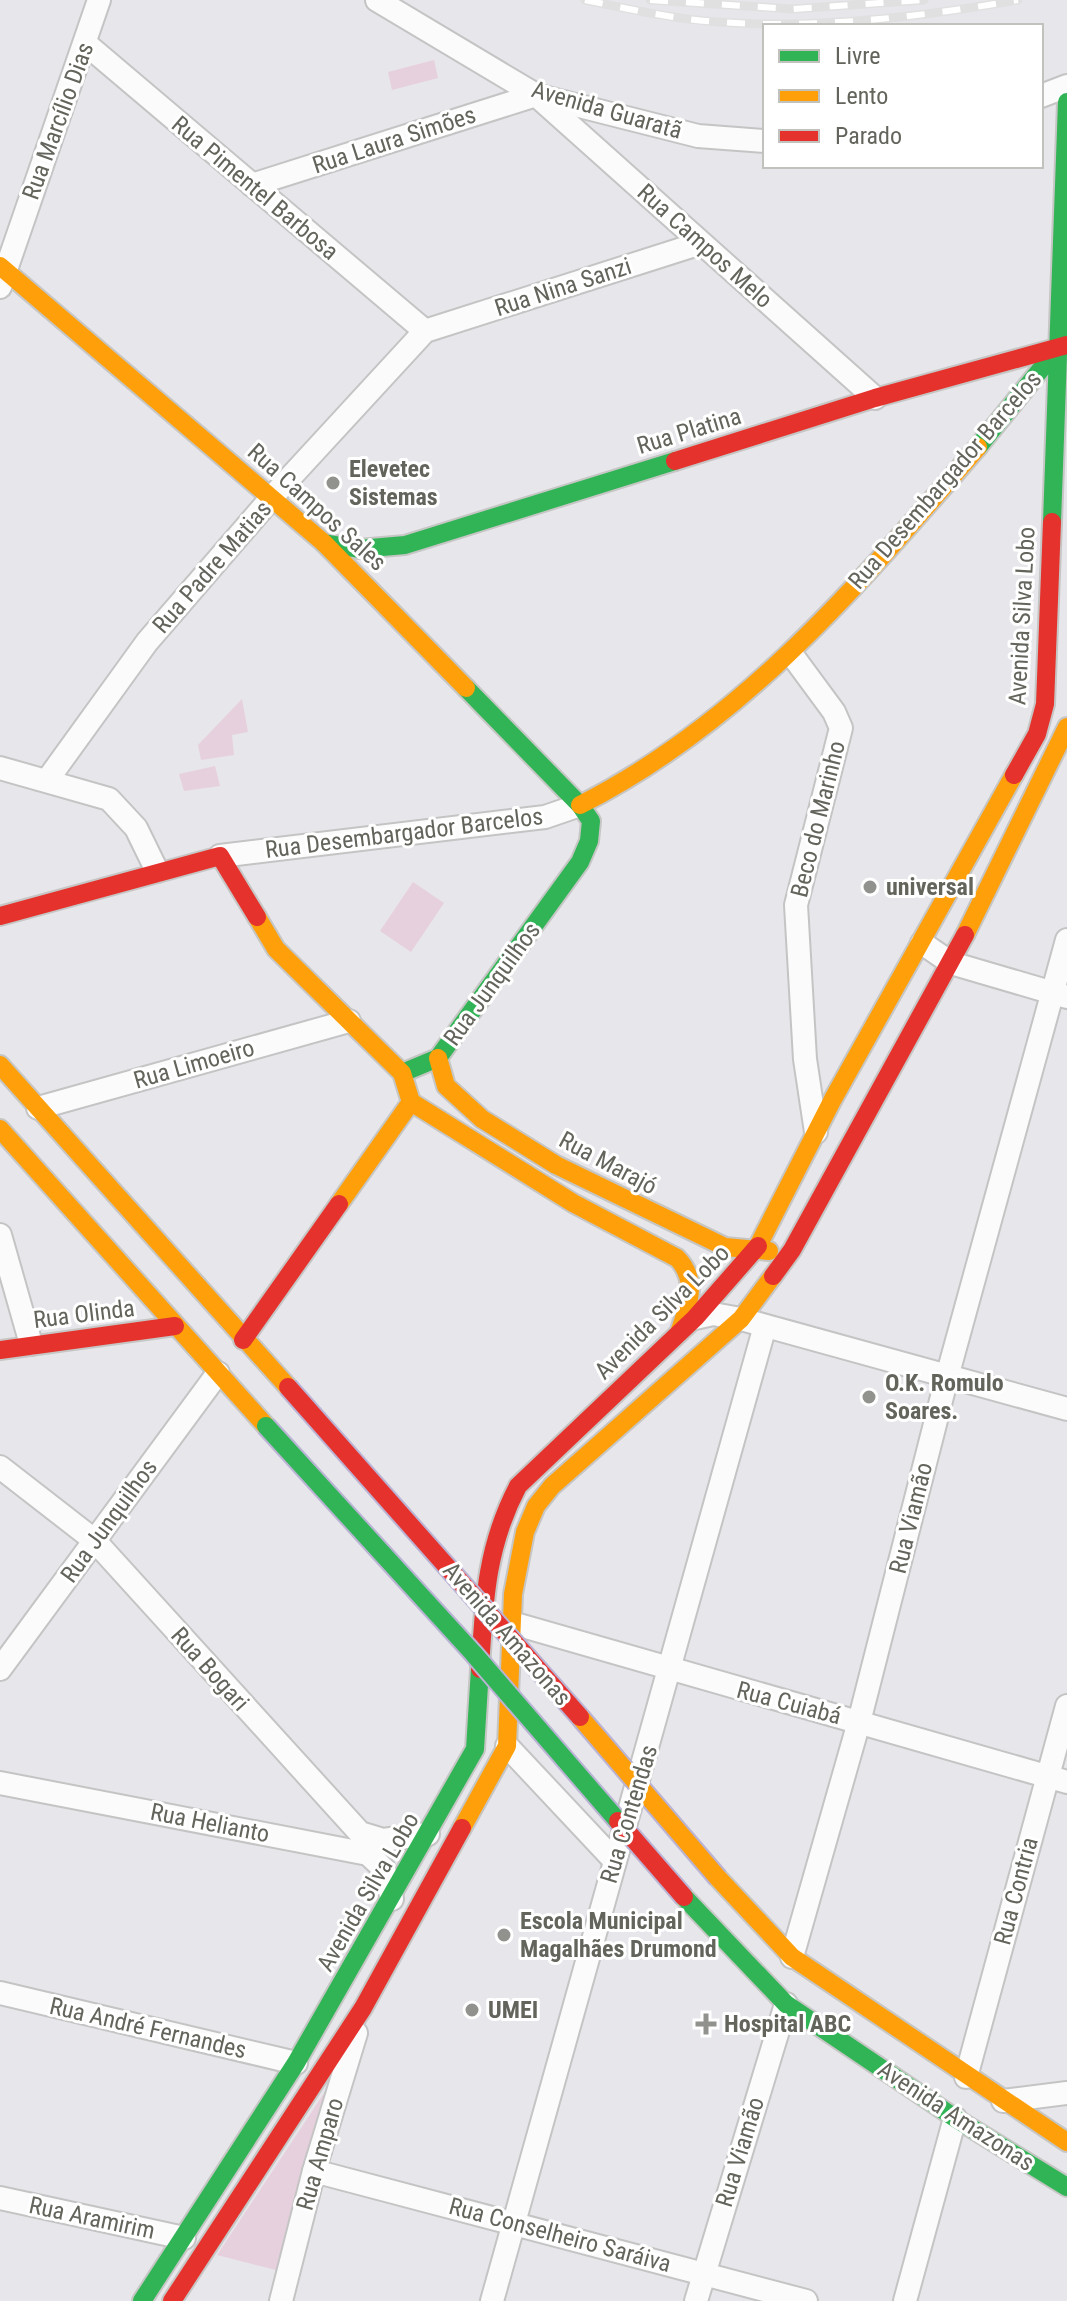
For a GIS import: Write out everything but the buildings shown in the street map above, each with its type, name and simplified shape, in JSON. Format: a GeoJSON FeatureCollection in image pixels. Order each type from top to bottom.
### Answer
{"type":"FeatureCollection","features":[{"type":"Feature","properties":{"kind":"main road","name":"Avenida Silva Lobo"},"geometry":{"type":"LineString","coordinates":[[142,2301],[296,2063],[475,1749],[485,1580],[502,1517],[518,1486],[687,1326],[755,1252],[833,1099],[1037,734],[1045,704],[1054,417],[1063,347],[1067,102]]}},
{"type":"Feature","properties":{"kind":"main road","name":"Rua Campos Sales"},"geometry":{"type":"LineString","coordinates":[[2,274],[273,496],[383,600],[580,805]]}},
{"type":"Feature","properties":{"kind":"main road","name":"Rua Platina"},"geometry":{"type":"LineString","coordinates":[[324,543],[359,549],[405,545],[875,398],[984,383],[1063,347]]}},
{"type":"Feature","properties":{"kind":"main road","name":"Rua Desembargador Barcelos"},"geometry":{"type":"LineString","coordinates":[[580,805],[622,786],[709,727],[792,655],[1009,414],[1063,347]]}},
{"type":"Feature","properties":{"kind":"main road"},"geometry":{"type":"LineString","coordinates":[[984,383],[1009,414],[1038,411],[1054,417]]}},
{"type":"Feature","properties":{"kind":"main road"},"geometry":{"type":"LineString","coordinates":[[383,600],[380,586],[386,570],[405,545]]}},
{"type":"Feature","properties":{"kind":"main road"},"geometry":{"type":"LineString","coordinates":[[172,2301],[363,2008],[507,1746],[513,1594],[525,1532],[536,1506],[552,1486],[741,1319],[792,1250],[951,963],[1067,727]]}},
{"type":"Feature","properties":{"kind":"main road","name":"Rua Junquilhos"},"geometry":{"type":"LineString","coordinates":[[402,1073],[438,1058],[580,862],[589,841],[591,821],[580,805]]}},
{"type":"Feature","properties":{"kind":"main road","name":"Rua Desembargador Barcelos"},"geometry":{"type":"LineString","coordinates":[[0,916],[220,856]]}},
{"type":"Feature","properties":{"kind":"main road"},"geometry":{"type":"LineString","coordinates":[[220,856],[276,949],[402,1073],[411,1102],[243,1340]]}},
{"type":"Feature","properties":{"kind":"main road","name":"Rua Marajó"},"geometry":{"type":"LineString","coordinates":[[438,1058],[446,1086],[482,1119],[556,1165],[725,1247],[755,1252],[792,1250]]}},
{"type":"Feature","properties":{"kind":"main road","name":"Avenida Amazonas"},"geometry":{"type":"LineString","coordinates":[[0,1065],[243,1340],[497,1620],[718,1878],[792,1957],[966,2077],[1067,2142]]}},
{"type":"Feature","properties":{"kind":"main road","name":"Rua Marajó"},"geometry":{"type":"LineString","coordinates":[[411,1102],[628,1234],[675,1256],[684,1264],[690,1278],[687,1326]]}},
{"type":"Feature","properties":{"kind":"main road","name":"Avenida Amazonas"},"geometry":{"type":"LineString","coordinates":[[0,1129],[473,1653],[684,1897],[786,2004],[955,2118],[1067,2187]]}},
{"type":"Feature","properties":{"kind":"main road"},"geometry":{"type":"LineString","coordinates":[[556,1165],[628,1234]]}},
{"type":"Feature","properties":{"kind":"main road","name":"Rua Olinda"},"geometry":{"type":"LineString","coordinates":[[0,1350],[175,1326]]}},
{"type":"Feature","properties":{"kind":"main road"},"geometry":{"type":"LineString","coordinates":[[296,2063],[311,2073],[314,2086]]}},
{"type":"Feature","properties":{"kind":"street","name":"Rua Marcílio Dias"},"geometry":{"type":"LineString","coordinates":[[2,274],[86,44],[99,0]]}},
{"type":"Feature","properties":{"kind":"street","name":"Avenida Guaratã"},"geometry":{"type":"LineString","coordinates":[[377,0],[536,95],[698,136],[763,141]]}},
{"type":"Feature","properties":{"kind":"street","name":"Rua Pimentel Barbosa"},"geometry":{"type":"LineString","coordinates":[[86,44],[425,331]]}},
{"type":"Feature","properties":{"kind":"street"},"geometry":{"type":"LineString","coordinates":[[1043,95],[1067,86]]}},
{"type":"Feature","properties":{"kind":"street","name":"Rua Laura Simões"},"geometry":{"type":"LineString","coordinates":[[252,185],[536,95]]}},
{"type":"Feature","properties":{"kind":"street","name":"Rua Campos Melo"},"geometry":{"type":"LineString","coordinates":[[536,95],[875,398]]}},
{"type":"Feature","properties":{"kind":"street","name":"Rua Nina Sanzi"},"geometry":{"type":"LineString","coordinates":[[425,331],[701,243]]}},
{"type":"Feature","properties":{"kind":"street","name":"Rua Padre Matias"},"geometry":{"type":"LineString","coordinates":[[48,779],[147,642],[273,496],[425,331]]}},
{"type":"Feature","properties":{"kind":"street","name":"Beco do Marinho"},"geometry":{"type":"LineString","coordinates":[[792,655],[834,712],[841,728],[796,905],[797,969],[809,1093],[816,1132]]}},
{"type":"Feature","properties":{"kind":"street"},"geometry":{"type":"LineString","coordinates":[[0,768],[48,779],[109,799],[136,828],[157,871]]}},
{"type":"Feature","properties":{"kind":"street","name":"Rua Desembargador Barcelos"},"geometry":{"type":"LineString","coordinates":[[220,856],[545,817],[580,805]]}},
{"type":"Feature","properties":{"kind":"street","name":"Rua Viamão"},"geometry":{"type":"LineString","coordinates":[[792,1957],[859,1722],[947,1377],[1059,995],[1067,940]]}},
{"type":"Feature","properties":{"kind":"street"},"geometry":{"type":"LineString","coordinates":[[922,943],[951,963],[1059,995]]}},
{"type":"Feature","properties":{"kind":"street","name":"Rua Limoeiro"},"geometry":{"type":"LineString","coordinates":[[38,1108],[349,1021]]}},
{"type":"Feature","properties":{"kind":"street"},"geometry":{"type":"LineString","coordinates":[[809,1093],[818,1104],[833,1099]]}},
{"type":"Feature","properties":{"kind":"street"},"geometry":{"type":"LineString","coordinates":[[0,1235],[31,1344]]}},
{"type":"Feature","properties":{"kind":"street"},"geometry":{"type":"LineString","coordinates":[[687,1326],[713,1314],[741,1319],[1067,1409]]}},
{"type":"Feature","properties":{"kind":"street","name":"Rua Contendas"},"geometry":{"type":"LineString","coordinates":[[492,2301],[765,1326]]}},
{"type":"Feature","properties":{"kind":"street","name":"Rua Junquilhos"},"geometry":{"type":"LineString","coordinates":[[0,1669],[218,1373]]}},
{"type":"Feature","properties":{"kind":"street","name":"Rua Bogari"},"geometry":{"type":"LineString","coordinates":[[0,1467],[94,1540],[360,1833],[383,1840],[428,1834]]}},
{"type":"Feature","properties":{"kind":"street","name":"Rua Cuiabá"},"geometry":{"type":"LineString","coordinates":[[512,1623],[1058,1779]]}},
{"type":"Feature","properties":{"kind":"street","name":"Rua Contria"},"geometry":{"type":"LineString","coordinates":[[966,2077],[1058,1779],[1067,1706]]}},
{"type":"Feature","properties":{"kind":"street"},"geometry":{"type":"LineString","coordinates":[[507,1746],[614,1860]]}},
{"type":"Feature","properties":{"kind":"street","name":"Rua Helianto"},"geometry":{"type":"LineString","coordinates":[[0,1783],[368,1854],[384,1869],[392,1899]]}},
{"type":"Feature","properties":{"kind":"street"},"geometry":{"type":"LineString","coordinates":[[312,1843],[338,1808]]}},
{"type":"Feature","properties":{"kind":"street","name":"Rua André Fernandes"},"geometry":{"type":"LineString","coordinates":[[0,1993],[296,2063]]}},
{"type":"Feature","properties":{"kind":"street","name":"Rua Viamão"},"geometry":{"type":"LineString","coordinates":[[696,2301],[786,2004]]}},
{"type":"Feature","properties":{"kind":"street","name":"Rua Amparo"},"geometry":{"type":"LineString","coordinates":[[281,2301],[314,2171],[363,2008]]}},
{"type":"Feature","properties":{"kind":"street"},"geometry":{"type":"LineString","coordinates":[[1003,2101],[1067,2093]]}},
{"type":"Feature","properties":{"kind":"street"},"geometry":{"type":"LineString","coordinates":[[905,2301],[955,2118]]}},
{"type":"Feature","properties":{"kind":"street","name":"Rua Conselheiro Saráiva"},"geometry":{"type":"LineString","coordinates":[[314,2171],[806,2301]]}},
{"type":"Feature","properties":{"kind":"street","name":"Rua Aramirim"},"geometry":{"type":"LineString","coordinates":[[0,2198],[184,2238]]}},
{"type":"Feature","properties":{"kind":"shaded area"},"geometry":{"type":"Polygon","coordinates":[[[434,60],[438,78],[392,90],[388,72],[434,60]]]}},
{"type":"Feature","properties":{"kind":"shaded area"},"geometry":{"type":"Polygon","coordinates":[[[242,699],[248,732],[232,735],[234,755],[201,760],[198,745],[242,699]]]}},
{"type":"Feature","properties":{"kind":"shaded area"},"geometry":{"type":"Polygon","coordinates":[[[215,766],[220,786],[184,791],[179,774],[215,766]]]}},
{"type":"Feature","properties":{"kind":"shaded area"},"geometry":{"type":"Polygon","coordinates":[[[413,882],[444,903],[411,952],[380,931],[413,882]]]}},
{"type":"Feature","properties":{"kind":"shaded area"},"geometry":{"type":"Polygon","coordinates":[[[330,2084],[280,2271],[217,2255],[330,2084]]]}},
{"type":"Feature","properties":{"kind":"railway"},"geometry":{"type":"LineString","coordinates":[[585,0],[701,21],[755,24],[830,23],[944,12],[1018,0]]}},
{"type":"Feature","properties":{"kind":"railway"},"geometry":{"type":"LineString","coordinates":[[650,0],[792,9],[924,0]]}},
{"type":"Feature","properties":{"kind":"traffic: fast"},"geometry":{"type":"LineString","coordinates":[[1052,522],[1067,102]]}},
{"type":"Feature","properties":{"kind":"traffic: fast"},"geometry":{"type":"LineString","coordinates":[[978,447],[1058,348]]}},
{"type":"Feature","properties":{"kind":"traffic: fast"},"geometry":{"type":"LineString","coordinates":[[324,543],[359,549],[405,545],[675,461]]}},
{"type":"Feature","properties":{"kind":"traffic: fast"},"geometry":{"type":"LineString","coordinates":[[402,1073],[438,1058],[580,862],[589,841],[591,821],[580,805],[466,688]]}},
{"type":"Feature","properties":{"kind":"traffic: fast"},"geometry":{"type":"LineString","coordinates":[[266,1426],[473,1653],[618,1821]]}},
{"type":"Feature","properties":{"kind":"traffic: fast"},"geometry":{"type":"LineString","coordinates":[[142,2301],[296,2063],[475,1749],[480,1669]]}},
{"type":"Feature","properties":{"kind":"traffic: fast"},"geometry":{"type":"LineString","coordinates":[[684,1897],[786,2004],[955,2118],[1067,2187]]}},
{"type":"Feature","properties":{"kind":"traffic: slow"},"geometry":{"type":"LineString","coordinates":[[0,266],[324,543],[466,688]]}},
{"type":"Feature","properties":{"kind":"traffic: slow"},"geometry":{"type":"LineString","coordinates":[[580,805],[639,771],[695,733],[747,691],[843,599],[978,447]]}},
{"type":"Feature","properties":{"kind":"traffic: slow"},"geometry":{"type":"LineString","coordinates":[[965,935],[1067,727]]}},
{"type":"Feature","properties":{"kind":"traffic: slow"},"geometry":{"type":"LineString","coordinates":[[758,1246],[833,1099],[1014,775]]}},
{"type":"Feature","properties":{"kind":"traffic: slow"},"geometry":{"type":"LineString","coordinates":[[257,917],[276,949],[402,1073],[411,1102],[339,1204]]}},
{"type":"Feature","properties":{"kind":"traffic: slow"},"geometry":{"type":"LineString","coordinates":[[438,1058],[446,1086],[482,1119],[556,1165],[725,1247],[769,1251]]}},
{"type":"Feature","properties":{"kind":"traffic: slow"},"geometry":{"type":"LineString","coordinates":[[0,1065],[288,1387]]}},
{"type":"Feature","properties":{"kind":"traffic: slow"},"geometry":{"type":"LineString","coordinates":[[411,1102],[573,1203],[677,1258],[684,1266],[690,1285],[679,1333]]}},
{"type":"Feature","properties":{"kind":"traffic: slow"},"geometry":{"type":"LineString","coordinates":[[0,1129],[266,1426]]}},
{"type":"Feature","properties":{"kind":"traffic: slow"},"geometry":{"type":"LineString","coordinates":[[462,1828],[507,1746],[513,1594],[525,1532],[536,1506],[552,1486],[741,1319],[773,1276]]}},
{"type":"Feature","properties":{"kind":"traffic: slow"},"geometry":{"type":"LineString","coordinates":[[580,1717],[718,1878]]}},
{"type":"Feature","properties":{"kind":"traffic: slow"},"geometry":{"type":"LineString","coordinates":[[718,1878],[792,1957],[1067,2142]]}},
{"type":"Feature","properties":{"kind":"traffic: jam"},"geometry":{"type":"LineString","coordinates":[[675,461],[875,398],[1067,345]]}},
{"type":"Feature","properties":{"kind":"traffic: jam"},"geometry":{"type":"LineString","coordinates":[[1014,775],[1037,734],[1045,704],[1052,522]]}},
{"type":"Feature","properties":{"kind":"traffic: jam"},"geometry":{"type":"LineString","coordinates":[[0,916],[220,856],[257,917]]}},
{"type":"Feature","properties":{"kind":"traffic: jam"},"geometry":{"type":"LineString","coordinates":[[773,1276],[792,1250],[965,935]]}},
{"type":"Feature","properties":{"kind":"traffic: jam"},"geometry":{"type":"LineString","coordinates":[[243,1340],[339,1204]]}},
{"type":"Feature","properties":{"kind":"traffic: jam"},"geometry":{"type":"LineString","coordinates":[[480,1669],[488,1575],[499,1531],[518,1486],[695,1318],[758,1246]]}},
{"type":"Feature","properties":{"kind":"traffic: jam"},"geometry":{"type":"LineString","coordinates":[[0,1350],[175,1326]]}},
{"type":"Feature","properties":{"kind":"traffic: jam"},"geometry":{"type":"LineString","coordinates":[[288,1387],[580,1717]]}},
{"type":"Feature","properties":{"kind":"traffic: jam"},"geometry":{"type":"LineString","coordinates":[[618,1821],[684,1897]]}},
{"type":"Feature","properties":{"kind":"traffic: jam"},"geometry":{"type":"LineString","coordinates":[[172,2301],[363,2008],[462,1828]]}},
{"type":"Feature","properties":{"kind":"place","name":"Elevetec Sistemas"},"geometry":{"type":"Point","coordinates":[333,483]}},
{"type":"Feature","properties":{"kind":"place","name":"universal"},"geometry":{"type":"Point","coordinates":[870,887]}},
{"type":"Feature","properties":{"kind":"place","name":"O.K. Romulo Soares."},"geometry":{"type":"Point","coordinates":[869,1397]}},
{"type":"Feature","properties":{"kind":"place","name":"Escola Municipal Magalhães Drumond"},"geometry":{"type":"Point","coordinates":[504,1935]}},
{"type":"Feature","properties":{"kind":"place","name":"UMEI"},"geometry":{"type":"Point","coordinates":[472,2010]}},
{"type":"Feature","properties":{"kind":"place","name":"Hospital ABC"},"geometry":{"type":"Point","coordinates":[706,2024]}}]}
